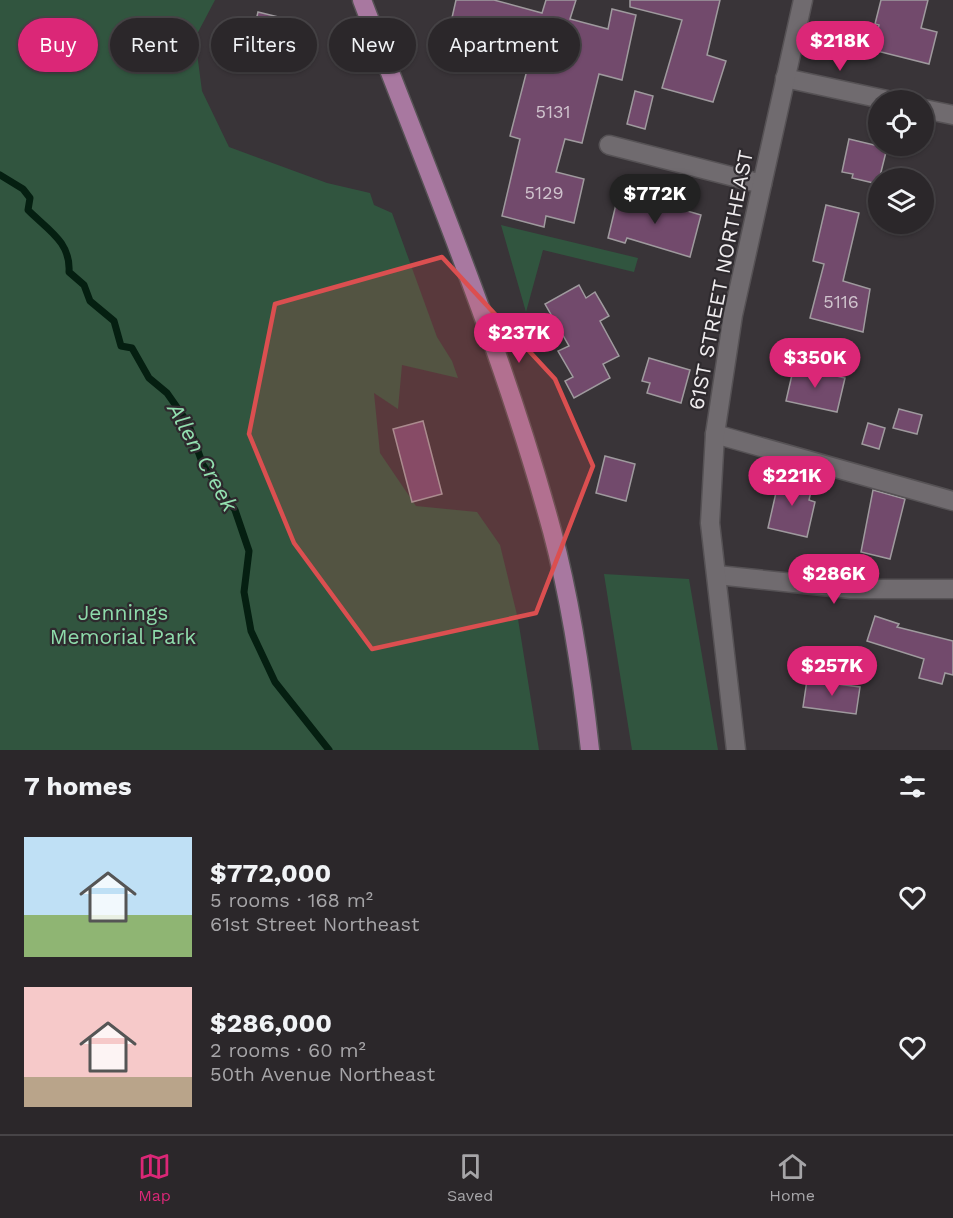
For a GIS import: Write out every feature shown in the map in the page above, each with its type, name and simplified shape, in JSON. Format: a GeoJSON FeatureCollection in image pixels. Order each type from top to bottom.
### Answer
{"type":"FeatureCollection","features":[{"type":"Feature","properties":{"kind":"main road"},"geometry":{"type":"LineString","coordinates":[[362,0],[506,382],[549,521],[582,670],[590,750]]}},
{"type":"Feature","properties":{"kind":"street","name":"61ST STREET NORTHEAST"},"geometry":{"type":"LineString","coordinates":[[736,750],[710,523],[715,434],[733,315],[802,0]]}},
{"type":"Feature","properties":{"kind":"street"},"geometry":{"type":"LineString","coordinates":[[785,78],[868,96]]}},
{"type":"Feature","properties":{"kind":"street"},"geometry":{"type":"LineString","coordinates":[[934,111],[953,116]]}},
{"type":"Feature","properties":{"kind":"street"},"geometry":{"type":"LineString","coordinates":[[609,145],[762,184]]}},
{"type":"Feature","properties":{"kind":"street"},"geometry":{"type":"LineString","coordinates":[[715,434],[953,501]]}},
{"type":"Feature","properties":{"kind":"street"},"geometry":{"type":"LineString","coordinates":[[717,575],[851,589],[953,589]]}},
{"type":"Feature","properties":{"kind":"highlighted area"},"geometry":{"type":"Polygon","coordinates":[[[442,257],[555,379],[593,466],[536,613],[372,649],[294,543],[249,434],[275,304],[442,257]]]}},
{"type":"Feature","properties":{"kind":"green space","name":"Jennings Memorial Park"},"geometry":{"type":"Polygon","coordinates":[[[0,0],[215,0],[199,30],[199,18],[110,18],[110,72],[199,72],[199,68],[202,91],[229,147],[327,183],[370,193],[374,205],[392,213],[437,337],[452,361],[458,378],[402,365],[398,409],[374,393],[380,453],[416,506],[477,512],[500,545],[518,619],[539,750],[0,750],[0,0]]]}},
{"type":"Feature","properties":{"kind":"green space"},"geometry":{"type":"Polygon","coordinates":[[[501,225],[638,258],[634,272],[543,250],[526,312],[501,225]]]}},
{"type":"Feature","properties":{"kind":"green space"},"geometry":{"type":"Polygon","coordinates":[[[604,574],[689,579],[718,750],[632,750],[604,574]]]}},
{"type":"Feature","properties":{"kind":"building"},"geometry":{"type":"Polygon","coordinates":[[[456,0],[494,0],[542,13],[546,0],[576,0],[570,18],[452,18],[456,0]]]}},
{"type":"Feature","properties":{"kind":"building"},"geometry":{"type":"Polygon","coordinates":[[[630,0],[720,0],[707,55],[726,61],[713,102],[662,88],[682,20],[630,7],[630,0]]]}},
{"type":"Feature","properties":{"kind":"building"},"geometry":{"type":"Polygon","coordinates":[[[881,0],[928,0],[921,28],[937,32],[929,64],[873,50],[879,25],[875,24],[881,0]]]}},
{"type":"Feature","properties":{"kind":"building"},"geometry":{"type":"Polygon","coordinates":[[[612,9],[636,15],[622,80],[599,74],[582,143],[565,139],[556,172],[584,179],[574,223],[546,216],[544,227],[502,216],[520,139],[510,136],[527,72],[580,72],[580,22],[608,29],[612,9]]]}},
{"type":"Feature","properties":{"kind":"building"},"geometry":{"type":"Polygon","coordinates":[[[258,12],[283,18],[257,18],[258,12]]]}},
{"type":"Feature","properties":{"kind":"building"},"geometry":{"type":"Polygon","coordinates":[[[635,91],[653,96],[645,129],[627,124],[635,91]]]}},
{"type":"Feature","properties":{"kind":"building"},"geometry":{"type":"Polygon","coordinates":[[[849,139],[868,144],[868,156],[885,156],[882,168],[868,168],[868,182],[852,178],[853,174],[842,172],[849,139]]]}},
{"type":"Feature","properties":{"kind":"building"},"geometry":{"type":"Polygon","coordinates":[[[618,196],[642,202],[643,198],[701,215],[690,257],[627,238],[625,243],[608,238],[618,196]]]}},
{"type":"Feature","properties":{"kind":"building"},"geometry":{"type":"Polygon","coordinates":[[[826,205],[859,213],[843,281],[870,289],[863,332],[810,318],[824,264],[813,261],[826,205]]]}},
{"type":"Feature","properties":{"kind":"building"},"geometry":{"type":"Polygon","coordinates":[[[579,285],[586,298],[595,292],[609,316],[600,321],[619,356],[603,364],[610,378],[574,398],[565,381],[573,377],[558,351],[569,346],[545,304],[579,285]]]}},
{"type":"Feature","properties":{"kind":"building"},"geometry":{"type":"Polygon","coordinates":[[[649,358],[690,370],[681,403],[647,393],[650,383],[642,381],[649,358]]]}},
{"type":"Feature","properties":{"kind":"building"},"geometry":{"type":"Polygon","coordinates":[[[794,366],[845,378],[837,412],[786,401],[794,366]]]}},
{"type":"Feature","properties":{"kind":"building"},"geometry":{"type":"Polygon","coordinates":[[[899,409],[922,415],[917,434],[893,428],[899,409]]]}},
{"type":"Feature","properties":{"kind":"building"},"geometry":{"type":"Polygon","coordinates":[[[423,421],[442,494],[412,502],[393,429],[423,421]]]}},
{"type":"Feature","properties":{"kind":"building"},"geometry":{"type":"Polygon","coordinates":[[[868,423],[885,428],[879,449],[862,444],[868,423]]]}},
{"type":"Feature","properties":{"kind":"building"},"geometry":{"type":"Polygon","coordinates":[[[605,456],[635,464],[626,501],[596,493],[605,456]]]}},
{"type":"Feature","properties":{"kind":"building"},"geometry":{"type":"Polygon","coordinates":[[[780,475],[813,483],[809,500],[815,502],[807,537],[768,528],[780,475]]]}},
{"type":"Feature","properties":{"kind":"building"},"geometry":{"type":"Polygon","coordinates":[[[873,490],[905,499],[890,559],[861,552],[873,490]]]}},
{"type":"Feature","properties":{"kind":"building"},"geometry":{"type":"Polygon","coordinates":[[[875,616],[899,624],[897,627],[953,641],[953,675],[945,673],[942,684],[919,678],[924,659],[867,641],[875,616]]]}},
{"type":"Feature","properties":{"kind":"building"},"geometry":{"type":"Polygon","coordinates":[[[807,680],[860,687],[856,714],[803,707],[807,680]]]}},
{"type":"Feature","properties":{"kind":"waterway","name":"Allen Creek"},"geometry":{"type":"LineString","coordinates":[[0,175],[23,189],[30,198],[28,210],[62,244],[69,262],[69,272],[84,285],[90,301],[114,321],[121,346],[132,348],[149,378],[167,393],[188,423],[203,465],[235,510],[249,551],[244,592],[251,631],[275,682],[329,750]]}}]}
